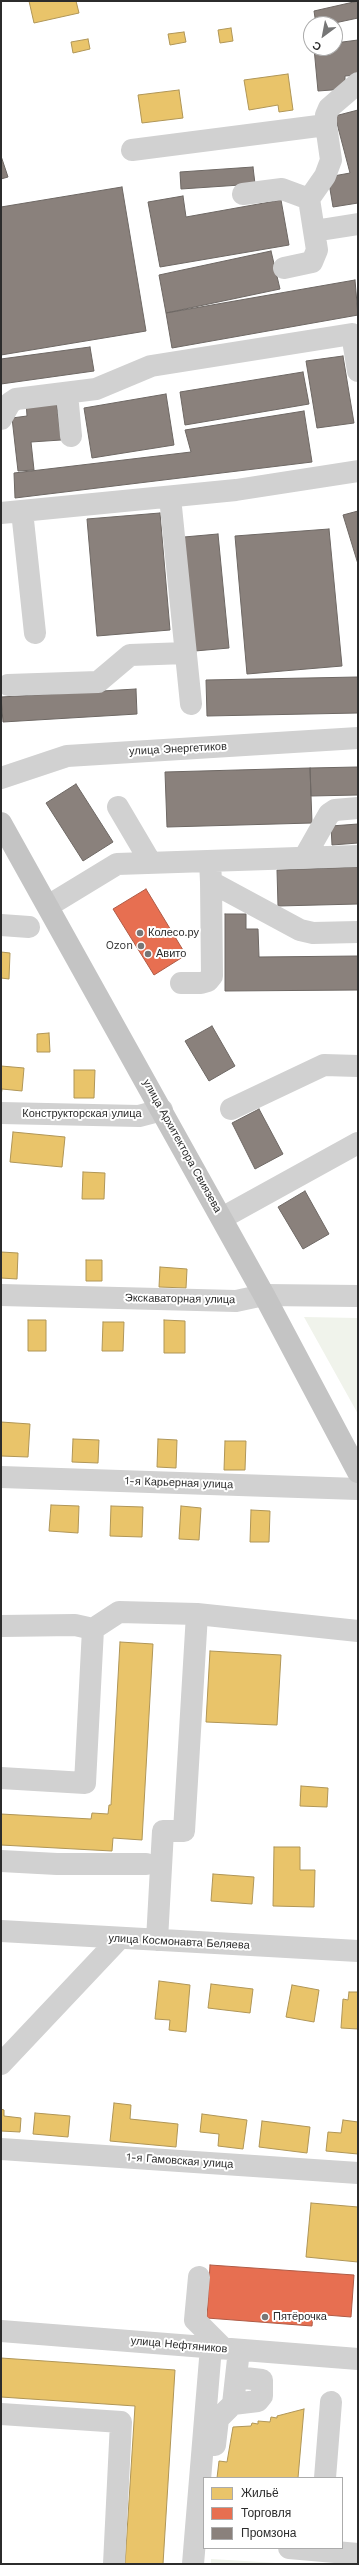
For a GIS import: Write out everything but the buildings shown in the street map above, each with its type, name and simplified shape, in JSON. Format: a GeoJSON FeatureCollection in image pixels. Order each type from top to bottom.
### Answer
{"type":"FeatureCollection","features":[{"type":"Feature","properties":{"kind":"main road","name":"улица Архитектора Свиязева"},"geometry":{"type":"LineString","coordinates":[[1,823],[222,1218],[358,1472]]}},
{"type":"Feature","properties":{"kind":"street"},"geometry":{"type":"LineString","coordinates":[[284,268],[312,262],[317,250],[309,199],[327,173],[332,160],[326,125],[326,115],[329,108],[358,83]]}},
{"type":"Feature","properties":{"kind":"street"},"geometry":{"type":"LineString","coordinates":[[132,150],[326,125]]}},
{"type":"Feature","properties":{"kind":"street"},"geometry":{"type":"LineString","coordinates":[[243,194],[282,189],[309,199]]}},
{"type":"Feature","properties":{"kind":"street"},"geometry":{"type":"LineString","coordinates":[[314,231],[358,224]]}},
{"type":"Feature","properties":{"kind":"street"},"geometry":{"type":"LineString","coordinates":[[1,419],[10,403],[16,399],[96,389],[150,366],[355,334],[357,364]]}},
{"type":"Feature","properties":{"kind":"street"},"geometry":{"type":"LineString","coordinates":[[67,392],[71,436]]}},
{"type":"Feature","properties":{"kind":"street"},"geometry":{"type":"LineString","coordinates":[[1,514],[236,490],[358,470]]}},
{"type":"Feature","properties":{"kind":"street"},"geometry":{"type":"LineString","coordinates":[[170,497],[191,704]]}},
{"type":"Feature","properties":{"kind":"street"},"geometry":{"type":"LineString","coordinates":[[22,511],[35,633]]}},
{"type":"Feature","properties":{"kind":"street"},"geometry":{"type":"LineString","coordinates":[[8,685],[98,682],[130,655],[186,653]]}},
{"type":"Feature","properties":{"kind":"street","name":"улица Энергетиков"},"geometry":{"type":"LineString","coordinates":[[1,778],[67,756],[358,738]]}},
{"type":"Feature","properties":{"kind":"street"},"geometry":{"type":"LineString","coordinates":[[118,807],[151,863]]}},
{"type":"Feature","properties":{"kind":"street"},"geometry":{"type":"LineString","coordinates":[[304,858],[329,814],[335,810],[358,808]]}},
{"type":"Feature","properties":{"kind":"street"},"geometry":{"type":"LineString","coordinates":[[48,906],[117,864],[151,863],[210,871],[304,858],[358,856]]}},
{"type":"Feature","properties":{"kind":"street"},"geometry":{"type":"LineString","coordinates":[[210,871],[300,930],[313,933],[358,932]]}},
{"type":"Feature","properties":{"kind":"street"},"geometry":{"type":"LineString","coordinates":[[181,984],[202,983],[208,981],[212,976],[210,871]]}},
{"type":"Feature","properties":{"kind":"street"},"geometry":{"type":"LineString","coordinates":[[1,926],[29,926]]}},
{"type":"Feature","properties":{"kind":"street"},"geometry":{"type":"LineString","coordinates":[[231,1109],[324,1064],[358,1066]]}},
{"type":"Feature","properties":{"kind":"street","name":"Конструкторская улица"},"geometry":{"type":"LineString","coordinates":[[1,1113],[139,1116],[162,1110]]}},
{"type":"Feature","properties":{"kind":"street"},"geometry":{"type":"LineString","coordinates":[[222,1218],[358,1143]]}},
{"type":"Feature","properties":{"kind":"street","name":"Экскаваторная улица"},"geometry":{"type":"LineString","coordinates":[[1,1295],[236,1301],[264,1295],[358,1296]]}},
{"type":"Feature","properties":{"kind":"street","name":"1-я Карьерная улица"},"geometry":{"type":"LineString","coordinates":[[1,1477],[358,1489]]}},
{"type":"Feature","properties":{"kind":"street"},"geometry":{"type":"LineString","coordinates":[[1,1626],[74,1624],[93,1629],[119,1612],[197,1614],[358,1631]]}},
{"type":"Feature","properties":{"kind":"street"},"geometry":{"type":"LineString","coordinates":[[156,1940],[164,1831],[184,1831],[197,1614]]}},
{"type":"Feature","properties":{"kind":"street"},"geometry":{"type":"LineString","coordinates":[[1,1778],[85,1783],[93,1629]]}},
{"type":"Feature","properties":{"kind":"street"},"geometry":{"type":"LineString","coordinates":[[1,1861],[57,1864],[146,1864]]}},
{"type":"Feature","properties":{"kind":"street","name":"улица Космонавта Беляева"},"geometry":{"type":"LineString","coordinates":[[1,1931],[119,1940],[156,1940],[358,1951]]}},
{"type":"Feature","properties":{"kind":"street"},"geometry":{"type":"LineString","coordinates":[[1,2064],[119,1940]]}},
{"type":"Feature","properties":{"kind":"street","name":"1-я Гамовская улица"},"geometry":{"type":"LineString","coordinates":[[1,2149],[358,2173]]}},
{"type":"Feature","properties":{"kind":"street"},"geometry":{"type":"LineString","coordinates":[[199,2277],[195,2320],[224,2348],[236,2377],[262,2380],[262,2396],[258,2401],[234,2404],[217,2422],[212,2477]]}},
{"type":"Feature","properties":{"kind":"street","name":"улица Нефтяников"},"geometry":{"type":"LineString","coordinates":[[1,2330],[358,2359]]}},
{"type":"Feature","properties":{"kind":"street"},"geometry":{"type":"LineString","coordinates":[[205,2477],[224,2348]]}},
{"type":"Feature","properties":{"kind":"street"},"geometry":{"type":"LineString","coordinates":[[325,2477],[331,2402]]}},
{"type":"Feature","properties":{"kind":"street"},"geometry":{"type":"LineString","coordinates":[[1,2414],[121,2422],[114,2564]]}},
{"type":"Feature","properties":{"kind":"street"},"geometry":{"type":"LineString","coordinates":[[193,2564],[203,2494]]}},
{"type":"Feature","properties":{"kind":"street"},"geometry":{"type":"LineString","coordinates":[[319,2549],[358,2554]]}},
{"type":"Feature","properties":{"kind":"shaded area"},"geometry":{"type":"Polygon","coordinates":[[[304,1317],[358,1318],[358,1414],[304,1317]]]}},
{"type":"Feature","properties":{"kind":"shaded area"},"geometry":{"type":"Polygon","coordinates":[[[211,2559],[261,2562],[291,2564],[211,2564],[211,2559]]]}},
{"type":"Feature","properties":{"kind":"place","name":"Колесо.ру"},"geometry":{"type":"Point","coordinates":[140,933]}},
{"type":"Feature","properties":{"kind":"place","name":"Ozon"},"geometry":{"type":"Point","coordinates":[141,946]}},
{"type":"Feature","properties":{"kind":"place","name":"Авито"},"geometry":{"type":"Point","coordinates":[148,954]}},
{"type":"Feature","properties":{"kind":"place","name":"Пятёрочка"},"geometry":{"type":"Point","coordinates":[265,2317]}}]}
